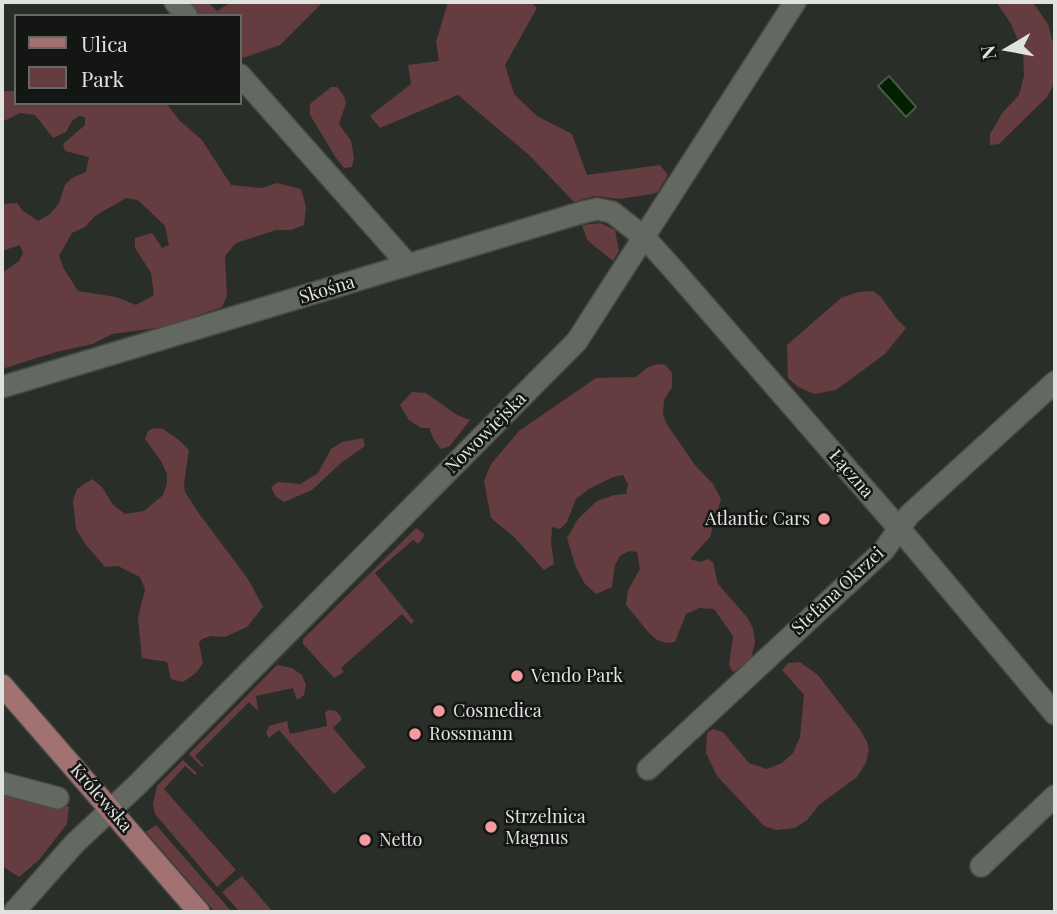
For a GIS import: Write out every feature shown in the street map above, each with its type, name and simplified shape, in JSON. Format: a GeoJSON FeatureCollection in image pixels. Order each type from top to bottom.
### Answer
{"type":"FeatureCollection","features":[{"type":"Feature","properties":{"kind":"main road","name":"Królewska"},"geometry":{"type":"LineString","coordinates":[[2,685],[199,912]]}},
{"type":"Feature","properties":{"kind":"street","name":"Nowowiejska"},"geometry":{"type":"LineString","coordinates":[[14,912],[110,809],[143,780],[577,341],[795,2]]}},
{"type":"Feature","properties":{"kind":"street"},"geometry":{"type":"LineString","coordinates":[[242,77],[402,259],[405,266]]}},
{"type":"Feature","properties":{"kind":"street","name":"Skośna"},"geometry":{"type":"LineString","coordinates":[[2,387],[597,209],[618,215],[645,238]]}},
{"type":"Feature","properties":{"kind":"street","name":"Łączna"},"geometry":{"type":"LineString","coordinates":[[645,238],[898,528],[1055,714]]}},
{"type":"Feature","properties":{"kind":"street","name":"Stefana Okrzei"},"geometry":{"type":"LineString","coordinates":[[648,769],[884,550],[909,515],[1055,382]]}},
{"type":"Feature","properties":{"kind":"street"},"geometry":{"type":"LineString","coordinates":[[2,783],[58,798]]}},
{"type":"Feature","properties":{"kind":"street"},"geometry":{"type":"LineString","coordinates":[[981,866],[1055,796]]}},
{"type":"Feature","properties":{"kind":"green space"},"geometry":{"type":"Polygon","coordinates":[[[184,2],[208,2],[217,11],[231,2],[323,2],[280,45],[242,58],[242,14],[193,14],[184,2]]]}},
{"type":"Feature","properties":{"kind":"green space"},"geometry":{"type":"Polygon","coordinates":[[[448,2],[531,2],[537,8],[505,65],[514,94],[537,116],[572,134],[587,175],[660,165],[668,175],[657,193],[620,199],[594,196],[574,202],[529,155],[458,95],[380,128],[370,116],[411,84],[408,65],[439,61],[436,42],[448,2]]]}},
{"type":"Feature","properties":{"kind":"green space"},"geometry":{"type":"Polygon","coordinates":[[[996,2],[1032,2],[1036,7],[1048,24],[1055,50],[1055,82],[1047,97],[999,144],[990,145],[990,134],[1003,112],[1019,95],[1024,76],[1023,52],[1010,22],[996,2]]]}},
{"type":"Feature","properties":{"kind":"green space"},"geometry":{"type":"Polygon","coordinates":[[[331,87],[337,87],[346,103],[339,124],[351,141],[354,158],[352,167],[344,168],[310,115],[310,104],[331,87]]]}},
{"type":"Feature","properties":{"kind":"green space"},"geometry":{"type":"Polygon","coordinates":[[[4,91],[14,91],[14,105],[168,105],[180,121],[202,140],[231,185],[262,188],[277,183],[301,189],[306,207],[304,225],[291,230],[276,230],[236,243],[225,256],[227,296],[222,307],[164,327],[112,334],[93,344],[2,369],[2,273],[19,261],[23,253],[20,245],[2,251],[2,204],[17,203],[38,221],[50,214],[59,203],[65,185],[72,178],[86,172],[89,157],[65,151],[63,144],[85,125],[85,117],[79,116],[72,121],[66,132],[53,138],[35,115],[20,113],[2,122],[4,91]],[[126,198],[72,233],[59,256],[78,291],[116,297],[136,305],[154,295],[151,273],[135,248],[135,238],[152,233],[162,248],[169,245],[165,226],[138,200],[126,198]]]}},
{"type":"Feature","properties":{"kind":"green space"},"geometry":{"type":"Polygon","coordinates":[[[600,223],[615,230],[619,251],[613,261],[587,240],[582,225],[600,223]]]}},
{"type":"Feature","properties":{"kind":"green space"},"geometry":{"type":"Polygon","coordinates":[[[873,291],[906,328],[885,354],[836,390],[814,394],[798,387],[788,378],[787,345],[841,298],[858,292],[873,291]]]}},
{"type":"Feature","properties":{"kind":"green space"},"geometry":{"type":"Polygon","coordinates":[[[666,365],[672,373],[672,387],[664,400],[663,414],[666,423],[695,465],[713,484],[721,499],[710,537],[690,559],[700,562],[708,559],[713,562],[718,584],[747,617],[753,628],[755,643],[750,662],[733,672],[729,665],[733,636],[714,609],[699,608],[686,614],[675,642],[666,643],[649,633],[626,605],[628,590],[640,569],[637,552],[629,551],[620,556],[615,565],[612,587],[596,594],[585,584],[576,568],[567,538],[578,519],[597,501],[626,494],[628,484],[623,475],[589,489],[576,499],[567,522],[560,529],[552,527],[554,564],[544,570],[515,538],[491,518],[484,481],[491,464],[519,431],[596,378],[636,377],[648,367],[666,365]]]}},
{"type":"Feature","properties":{"kind":"green space"},"geometry":{"type":"Polygon","coordinates":[[[412,392],[426,393],[457,415],[470,420],[450,446],[441,449],[429,428],[421,428],[409,420],[400,405],[412,392]]]}},
{"type":"Feature","properties":{"kind":"green space"},"geometry":{"type":"Polygon","coordinates":[[[154,428],[163,429],[189,450],[185,492],[248,579],[263,607],[247,627],[225,637],[211,636],[202,639],[199,643],[203,663],[196,673],[183,682],[171,679],[167,662],[142,658],[138,618],[145,589],[140,577],[118,566],[105,567],[76,529],[73,501],[77,489],[92,479],[102,487],[113,505],[125,514],[144,511],[163,495],[167,474],[145,439],[148,431],[154,428]]]}},
{"type":"Feature","properties":{"kind":"green space"},"geometry":{"type":"Polygon","coordinates":[[[363,438],[365,446],[341,463],[312,490],[284,502],[276,497],[271,487],[278,482],[300,484],[318,473],[331,449],[342,442],[363,438]]]}},
{"type":"Feature","properties":{"kind":"green space"},"geometry":{"type":"Polygon","coordinates":[[[416,528],[424,534],[418,544],[413,540],[375,573],[414,621],[411,624],[402,614],[341,668],[344,672],[334,678],[303,644],[303,639],[416,528]]]}},
{"type":"Feature","properties":{"kind":"green space"},"geometry":{"type":"Polygon","coordinates":[[[800,662],[818,675],[861,731],[869,750],[866,763],[857,777],[819,805],[807,820],[795,828],[776,830],[764,826],[717,776],[706,753],[707,733],[713,729],[723,732],[749,763],[767,769],[782,763],[793,753],[800,737],[804,695],[782,670],[788,663],[800,662]]]}},
{"type":"Feature","properties":{"kind":"green space"},"geometry":{"type":"Polygon","coordinates":[[[277,665],[292,668],[302,675],[306,685],[304,695],[297,700],[293,688],[256,696],[258,711],[249,702],[195,756],[204,766],[202,767],[189,754],[277,665]]]}},
{"type":"Feature","properties":{"kind":"green space"},"geometry":{"type":"Polygon","coordinates":[[[328,710],[336,711],[341,717],[333,728],[366,767],[334,794],[279,730],[269,738],[266,733],[269,726],[287,721],[290,734],[327,726],[325,713],[328,710]]]}},
{"type":"Feature","properties":{"kind":"green space"},"geometry":{"type":"Polygon","coordinates":[[[183,760],[197,773],[195,775],[185,766],[164,789],[236,870],[217,887],[155,814],[153,804],[157,786],[183,760]]]}},
{"type":"Feature","properties":{"kind":"green space"},"geometry":{"type":"Polygon","coordinates":[[[2,788],[69,807],[67,824],[39,860],[19,877],[2,866],[2,788]]]}},
{"type":"Feature","properties":{"kind":"green space"},"geometry":{"type":"Polygon","coordinates":[[[156,825],[232,912],[215,912],[146,832],[156,825]]]}},
{"type":"Feature","properties":{"kind":"green space"},"geometry":{"type":"Polygon","coordinates":[[[242,876],[273,912],[240,912],[222,892],[242,876]]]}},
{"type":"Feature","properties":{"kind":"shaded area"},"geometry":{"type":"Polygon","coordinates":[[[889,76],[916,107],[906,117],[878,86],[889,76]]]}},
{"type":"Feature","properties":{"kind":"place","name":"Atlantic Cars"},"geometry":{"type":"Point","coordinates":[824,519]}},
{"type":"Feature","properties":{"kind":"place","name":"Vendo Park"},"geometry":{"type":"Point","coordinates":[517,676]}},
{"type":"Feature","properties":{"kind":"place","name":"Cosmedica"},"geometry":{"type":"Point","coordinates":[439,711]}},
{"type":"Feature","properties":{"kind":"place","name":"Rossmann"},"geometry":{"type":"Point","coordinates":[415,734]}},
{"type":"Feature","properties":{"kind":"place","name":"Strzelnica Magnus"},"geometry":{"type":"Point","coordinates":[491,827]}},
{"type":"Feature","properties":{"kind":"place","name":"Netto"},"geometry":{"type":"Point","coordinates":[365,840]}}]}
